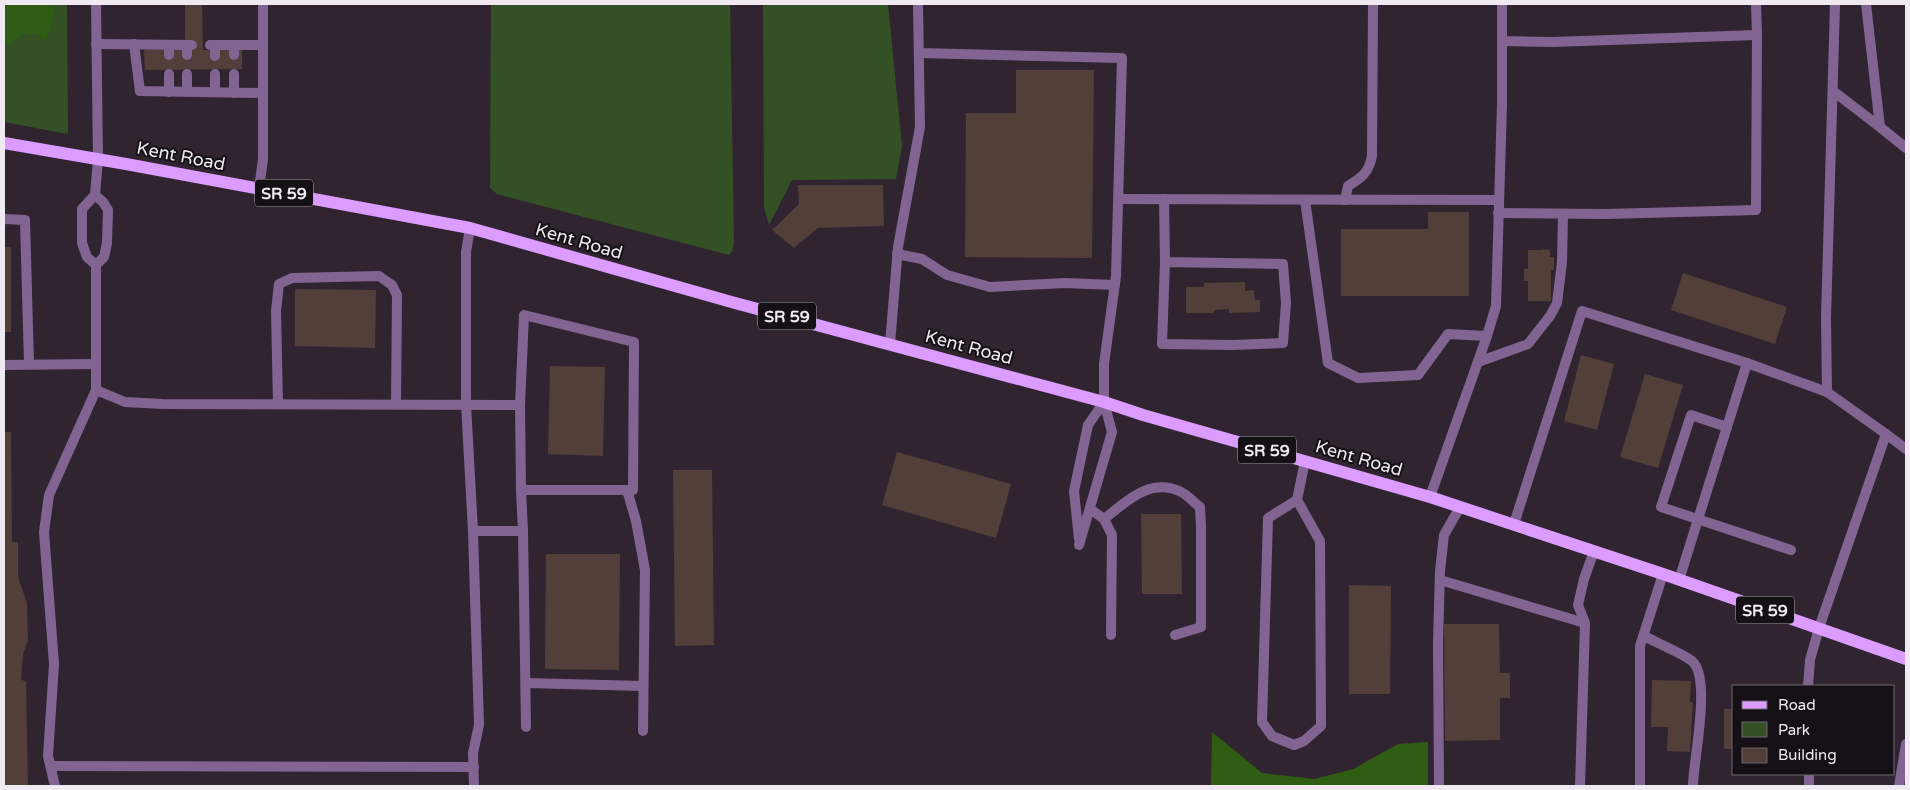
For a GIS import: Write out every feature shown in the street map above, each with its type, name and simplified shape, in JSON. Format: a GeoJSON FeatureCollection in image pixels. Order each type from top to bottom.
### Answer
{"type":"FeatureCollection","features":[{"type":"Feature","properties":{"kind":"main road","name":"Kent Road"},"geometry":{"type":"LineString","coordinates":[[4,144],[98,159],[470,228],[566,256],[1104,402],[1142,415],[1430,497],[1663,574],[1906,659]]}},
{"type":"Feature","properties":{"kind":"street"},"geometry":{"type":"LineString","coordinates":[[55,786],[48,756],[54,664],[44,532],[49,495],[96,390],[96,265],[87,256],[82,243],[82,209],[95,195],[98,159],[96,4]]}},
{"type":"Feature","properties":{"kind":"street"},"geometry":{"type":"LineString","coordinates":[[259,189],[262,159],[264,4]]}},
{"type":"Feature","properties":{"kind":"street"},"geometry":{"type":"LineString","coordinates":[[890,344],[897,254],[920,127],[918,4]]}},
{"type":"Feature","properties":{"kind":"street"},"geometry":{"type":"LineString","coordinates":[[1345,200],[1348,186],[1358,180],[1370,168],[1372,156],[1373,4]]}},
{"type":"Feature","properties":{"kind":"street"},"geometry":{"type":"LineString","coordinates":[[1430,497],[1496,306],[1503,42],[1502,4]]}},
{"type":"Feature","properties":{"kind":"street"},"geometry":{"type":"LineString","coordinates":[[1498,213],[1563,214],[1756,210],[1756,4]]}},
{"type":"Feature","properties":{"kind":"street"},"geometry":{"type":"LineString","coordinates":[[1827,392],[1826,299],[1834,91],[1835,4]]}},
{"type":"Feature","properties":{"kind":"street"},"geometry":{"type":"LineString","coordinates":[[1866,4],[1880,127]]}},
{"type":"Feature","properties":{"kind":"street"},"geometry":{"type":"LineString","coordinates":[[1503,42],[1757,35]]}},
{"type":"Feature","properties":{"kind":"street"},"geometry":{"type":"LineString","coordinates":[[96,44],[134,44],[169,50],[188,48]]}},
{"type":"Feature","properties":{"kind":"street"},"geometry":{"type":"LineString","coordinates":[[134,44],[140,91],[263,93]]}},
{"type":"Feature","properties":{"kind":"street"},"geometry":{"type":"LineString","coordinates":[[215,56],[213,45],[234,50],[263,45]]}},
{"type":"Feature","properties":{"kind":"street"},"geometry":{"type":"LineString","coordinates":[[919,53],[1122,58],[1115,284],[1104,364],[1104,402],[1112,432],[1079,544],[1074,491],[1088,425],[1104,402]]}},
{"type":"Feature","properties":{"kind":"street"},"geometry":{"type":"LineString","coordinates":[[169,74],[169,92]]}},
{"type":"Feature","properties":{"kind":"street"},"geometry":{"type":"LineString","coordinates":[[187,74],[187,92]]}},
{"type":"Feature","properties":{"kind":"street"},"geometry":{"type":"LineString","coordinates":[[215,74],[215,92]]}},
{"type":"Feature","properties":{"kind":"street"},"geometry":{"type":"LineString","coordinates":[[234,74],[234,92]]}},
{"type":"Feature","properties":{"kind":"street"},"geometry":{"type":"LineString","coordinates":[[1834,91],[1906,148]]}},
{"type":"Feature","properties":{"kind":"street"},"geometry":{"type":"LineString","coordinates":[[95,195],[108,210],[107,243],[104,257],[96,265]]}},
{"type":"Feature","properties":{"kind":"street"},"geometry":{"type":"LineString","coordinates":[[1119,199],[1498,200]]}},
{"type":"Feature","properties":{"kind":"street"},"geometry":{"type":"LineString","coordinates":[[1164,199],[1165,262],[1162,344],[1233,345],[1283,343],[1286,303],[1282,264],[1165,262]]}},
{"type":"Feature","properties":{"kind":"street"},"geometry":{"type":"LineString","coordinates":[[1306,200],[1328,363],[1358,378],[1418,375],[1448,334],[1487,336]]}},
{"type":"Feature","properties":{"kind":"street"},"geometry":{"type":"LineString","coordinates":[[1478,362],[1528,344],[1550,316],[1557,303],[1562,262],[1563,214]]}},
{"type":"Feature","properties":{"kind":"street"},"geometry":{"type":"LineString","coordinates":[[4,218],[25,220],[29,364]]}},
{"type":"Feature","properties":{"kind":"street"},"geometry":{"type":"LineString","coordinates":[[470,228],[466,252],[466,404],[473,530],[479,725],[473,754],[474,786]]}},
{"type":"Feature","properties":{"kind":"street"},"geometry":{"type":"LineString","coordinates":[[897,254],[922,259],[947,275],[990,287],[1065,283],[1115,284]]}},
{"type":"Feature","properties":{"kind":"street"},"geometry":{"type":"LineString","coordinates":[[278,404],[276,311],[279,284],[292,278],[379,276],[392,285],[397,295],[396,404]]}},
{"type":"Feature","properties":{"kind":"street"},"geometry":{"type":"LineString","coordinates":[[1514,524],[1582,311],[1747,363],[1827,392],[1906,449]]}},
{"type":"Feature","properties":{"kind":"street"},"geometry":{"type":"LineString","coordinates":[[522,490],[633,490],[634,342],[524,316],[520,405],[526,728]]}},
{"type":"Feature","properties":{"kind":"street"},"geometry":{"type":"LineString","coordinates":[[1679,580],[1747,363]]}},
{"type":"Feature","properties":{"kind":"street"},"geometry":{"type":"LineString","coordinates":[[4,365],[96,364]]}},
{"type":"Feature","properties":{"kind":"street"},"geometry":{"type":"LineString","coordinates":[[96,390],[125,402],[163,404],[520,405]]}},
{"type":"Feature","properties":{"kind":"street"},"geometry":{"type":"LineString","coordinates":[[1727,427],[1691,415],[1661,507],[1791,550]]}},
{"type":"Feature","properties":{"kind":"street"},"geometry":{"type":"LineString","coordinates":[[1808,685],[1810,660],[1819,628],[1886,434]]}},
{"type":"Feature","properties":{"kind":"street"},"geometry":{"type":"LineString","coordinates":[[1297,500],[1268,518],[1262,722],[1272,736],[1294,745],[1304,741],[1321,726],[1320,541],[1297,500],[1305,461]]}},
{"type":"Feature","properties":{"kind":"street"},"geometry":{"type":"LineString","coordinates":[[1104,519],[1136,494],[1158,487],[1182,492],[1200,508],[1201,627],[1175,635]]}},
{"type":"Feature","properties":{"kind":"street"},"geometry":{"type":"LineString","coordinates":[[627,490],[636,521],[645,570],[643,731]]}},
{"type":"Feature","properties":{"kind":"street"},"geometry":{"type":"LineString","coordinates":[[1439,786],[1438,642],[1440,580],[1444,535],[1460,507]]}},
{"type":"Feature","properties":{"kind":"street"},"geometry":{"type":"LineString","coordinates":[[1090,509],[1104,519],[1112,535],[1111,635]]}},
{"type":"Feature","properties":{"kind":"street"},"geometry":{"type":"LineString","coordinates":[[473,530],[523,531]]}},
{"type":"Feature","properties":{"kind":"street"},"geometry":{"type":"LineString","coordinates":[[1580,786],[1585,623],[1578,605],[1584,579],[1594,551]]}},
{"type":"Feature","properties":{"kind":"street"},"geometry":{"type":"LineString","coordinates":[[1640,786],[1640,646],[1663,574]]}},
{"type":"Feature","properties":{"kind":"street"},"geometry":{"type":"LineString","coordinates":[[1440,580],[1585,623]]}},
{"type":"Feature","properties":{"kind":"street"},"geometry":{"type":"LineString","coordinates":[[1644,636],[1693,661],[1701,678],[1699,743],[1693,774],[1693,786]]}},
{"type":"Feature","properties":{"kind":"street"},"geometry":{"type":"LineString","coordinates":[[526,683],[643,686]]}},
{"type":"Feature","properties":{"kind":"street"},"geometry":{"type":"LineString","coordinates":[[1900,786],[1906,744]]}},
{"type":"Feature","properties":{"kind":"street"},"geometry":{"type":"LineString","coordinates":[[51,766],[474,768]]}},
{"type":"Feature","properties":{"kind":"green space"},"geometry":{"type":"Polygon","coordinates":[[[4,4],[67,4],[68,134],[4,122],[4,4]]]}},
{"type":"Feature","properties":{"kind":"green space"},"geometry":{"type":"Polygon","coordinates":[[[4,4],[54,4],[51,27],[46,40],[36,34],[23,33],[4,48],[4,4]]]}},
{"type":"Feature","properties":{"kind":"green space"},"geometry":{"type":"Polygon","coordinates":[[[491,4],[730,4],[734,241],[733,250],[729,255],[497,194],[490,188],[491,4]]]}},
{"type":"Feature","properties":{"kind":"green space"},"geometry":{"type":"Polygon","coordinates":[[[763,4],[888,4],[902,147],[896,179],[792,180],[769,225],[764,207],[763,4]]]}},
{"type":"Feature","properties":{"kind":"green space"},"geometry":{"type":"Polygon","coordinates":[[[1212,732],[1262,773],[1315,779],[1353,769],[1398,744],[1428,742],[1428,786],[1211,786],[1212,732]]]}},
{"type":"Feature","properties":{"kind":"building"},"geometry":{"type":"Polygon","coordinates":[[[185,4],[202,4],[203,50],[242,49],[242,69],[145,70],[144,50],[185,49],[185,4]]]}},
{"type":"Feature","properties":{"kind":"building"},"geometry":{"type":"Polygon","coordinates":[[[1016,70],[1094,70],[1092,258],[965,257],[966,113],[1016,113],[1016,70]]]}},
{"type":"Feature","properties":{"kind":"building"},"geometry":{"type":"Polygon","coordinates":[[[798,185],[883,185],[884,226],[818,228],[794,248],[772,230],[799,204],[798,185]]]}},
{"type":"Feature","properties":{"kind":"building"},"geometry":{"type":"Polygon","coordinates":[[[1428,212],[1469,212],[1469,296],[1341,296],[1341,229],[1428,229],[1428,212]]]}},
{"type":"Feature","properties":{"kind":"building"},"geometry":{"type":"Polygon","coordinates":[[[4,247],[11,247],[11,332],[4,332],[4,247]]]}},
{"type":"Feature","properties":{"kind":"building"},"geometry":{"type":"Polygon","coordinates":[[[1528,250],[1550,250],[1550,257],[1554,257],[1554,270],[1551,270],[1551,301],[1528,301],[1528,281],[1524,281],[1524,269],[1528,269],[1528,250]]]}},
{"type":"Feature","properties":{"kind":"building"},"geometry":{"type":"Polygon","coordinates":[[[1683,273],[1787,307],[1775,344],[1671,310],[1683,273]]]}},
{"type":"Feature","properties":{"kind":"building"},"geometry":{"type":"Polygon","coordinates":[[[1245,282],[1245,291],[1254,290],[1255,300],[1260,300],[1260,312],[1229,313],[1229,309],[1214,310],[1214,313],[1186,313],[1186,287],[1204,287],[1204,283],[1245,282]]]}},
{"type":"Feature","properties":{"kind":"building"},"geometry":{"type":"Polygon","coordinates":[[[295,289],[376,290],[375,348],[295,346],[295,289]]]}},
{"type":"Feature","properties":{"kind":"building"},"geometry":{"type":"Polygon","coordinates":[[[1581,355],[1614,364],[1597,430],[1564,421],[1581,355]]]}},
{"type":"Feature","properties":{"kind":"building"},"geometry":{"type":"Polygon","coordinates":[[[550,366],[605,367],[603,456],[548,454],[550,366]]]}},
{"type":"Feature","properties":{"kind":"building"},"geometry":{"type":"Polygon","coordinates":[[[1645,374],[1683,385],[1658,468],[1620,457],[1645,374]]]}},
{"type":"Feature","properties":{"kind":"building"},"geometry":{"type":"Polygon","coordinates":[[[4,432],[11,432],[12,542],[18,542],[18,577],[27,603],[28,641],[23,654],[21,680],[26,681],[28,786],[4,786],[4,432]]]}},
{"type":"Feature","properties":{"kind":"building"},"geometry":{"type":"Polygon","coordinates":[[[897,452],[1011,484],[996,538],[882,505],[897,452]]]}},
{"type":"Feature","properties":{"kind":"building"},"geometry":{"type":"Polygon","coordinates":[[[673,470],[712,470],[714,645],[675,646],[673,470]]]}},
{"type":"Feature","properties":{"kind":"building"},"geometry":{"type":"Polygon","coordinates":[[[1141,514],[1181,514],[1182,594],[1142,594],[1141,514]]]}},
{"type":"Feature","properties":{"kind":"building"},"geometry":{"type":"Polygon","coordinates":[[[546,554],[620,554],[619,670],[545,669],[546,554]]]}},
{"type":"Feature","properties":{"kind":"building"},"geometry":{"type":"Polygon","coordinates":[[[1349,585],[1391,586],[1390,694],[1349,694],[1349,585]]]}},
{"type":"Feature","properties":{"kind":"building"},"geometry":{"type":"Polygon","coordinates":[[[1444,624],[1499,624],[1500,673],[1510,673],[1510,698],[1500,698],[1500,740],[1445,741],[1444,624]]]}},
{"type":"Feature","properties":{"kind":"building"},"geometry":{"type":"Polygon","coordinates":[[[1652,680],[1691,681],[1690,702],[1693,702],[1690,752],[1667,751],[1668,727],[1651,727],[1652,680]]]}},
{"type":"Feature","properties":{"kind":"building"},"geometry":{"type":"Polygon","coordinates":[[[1724,709],[1732,709],[1732,749],[1724,749],[1724,709]]]}}]}
